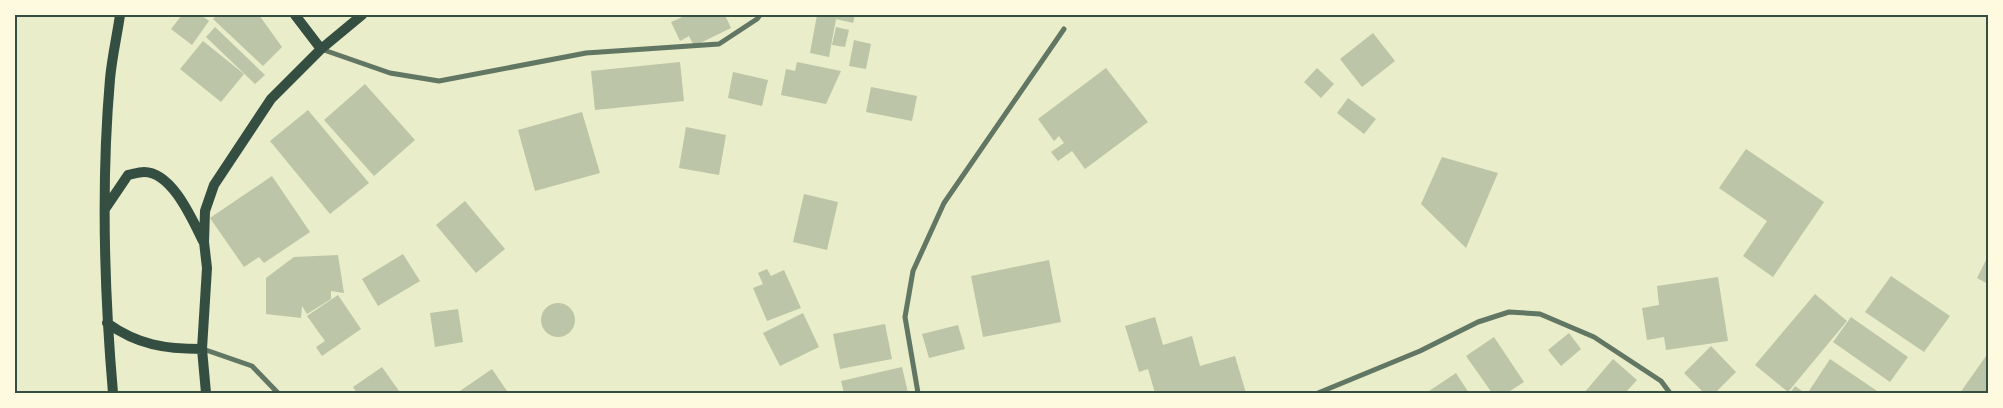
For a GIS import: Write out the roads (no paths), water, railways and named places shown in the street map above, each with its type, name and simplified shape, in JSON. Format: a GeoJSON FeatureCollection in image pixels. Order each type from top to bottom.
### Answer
{"type":"FeatureCollection","features":[{"type":"Feature","properties":{"kind":"main road"},"geometry":{"type":"LineString","coordinates":[[113,393],[107,323],[104,209],[110,78],[120,15]]}},
{"type":"Feature","properties":{"kind":"main road"},"geometry":{"type":"LineString","coordinates":[[295,15],[321,49]]}},
{"type":"Feature","properties":{"kind":"main road"},"geometry":{"type":"LineString","coordinates":[[206,393],[202,349],[207,268],[204,242],[205,211],[214,185],[272,99],[321,49],[362,15]]}},
{"type":"Feature","properties":{"kind":"main road"},"geometry":{"type":"LineString","coordinates":[[104,209],[128,175],[144,172],[161,177],[186,208],[204,242]]}},
{"type":"Feature","properties":{"kind":"main road"},"geometry":{"type":"LineString","coordinates":[[107,323],[126,336],[151,345],[178,349],[202,349]]}},
{"type":"Feature","properties":{"kind":"street"},"geometry":{"type":"LineString","coordinates":[[321,49],[390,73],[439,81],[586,53],[719,44],[757,19],[760,15]]}},
{"type":"Feature","properties":{"kind":"street"},"geometry":{"type":"LineString","coordinates":[[918,393],[905,317],[913,271],[944,203],[1064,29]]}},
{"type":"Feature","properties":{"kind":"street"},"geometry":{"type":"LineString","coordinates":[[1318,393],[1420,350],[1478,322],[1510,312],[1540,314],[1594,336],[1661,381],[1670,393]]}},
{"type":"Feature","properties":{"kind":"street"},"geometry":{"type":"LineString","coordinates":[[202,349],[252,366],[278,393]]}}]}
